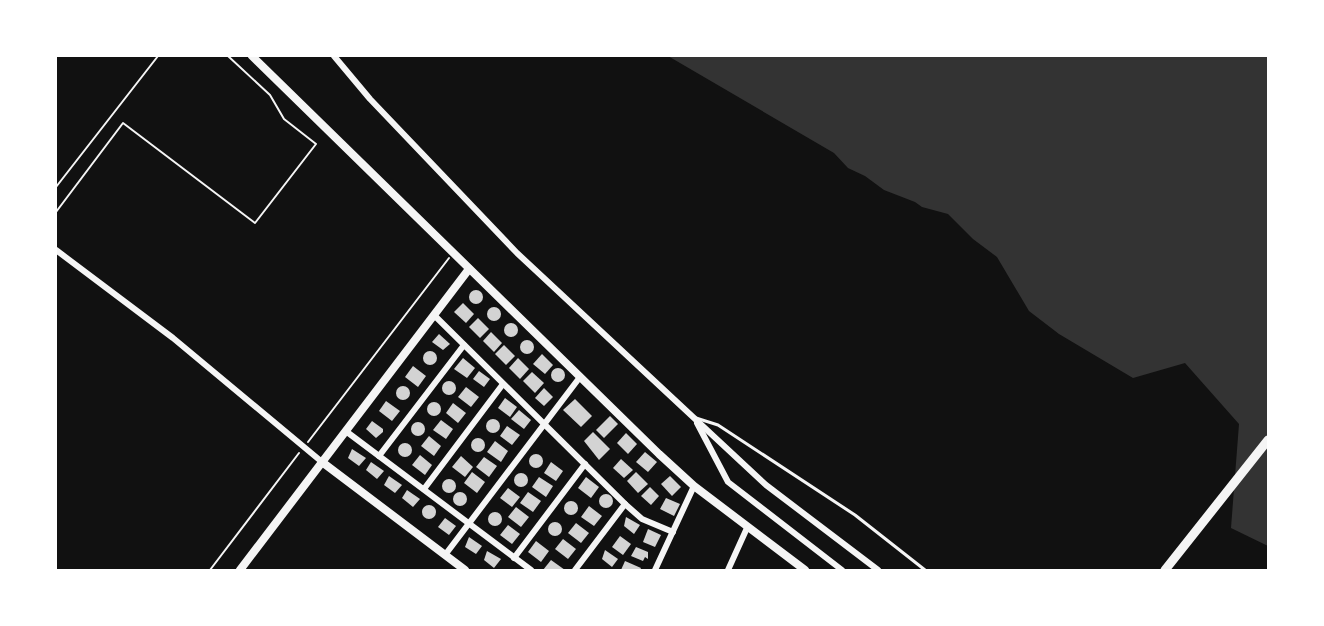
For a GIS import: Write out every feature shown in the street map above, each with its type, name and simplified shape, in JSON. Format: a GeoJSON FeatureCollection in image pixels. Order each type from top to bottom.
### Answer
{"type":"FeatureCollection","features":[{"type":"Feature","properties":{"kind":"main road"},"geometry":{"type":"LineString","coordinates":[[1165,570],[1269,440]]}},
{"type":"Feature","properties":{"kind":"street"},"geometry":{"type":"LineString","coordinates":[[252,56],[694,486],[794,567],[805,570]]}},
{"type":"Feature","properties":{"kind":"street"},"geometry":{"type":"LineString","coordinates":[[334,56],[370,99],[517,253],[766,485],[878,570]]}},
{"type":"Feature","properties":{"kind":"street"},"geometry":{"type":"LineString","coordinates":[[56,250],[173,338],[322,462],[465,570]]}},
{"type":"Feature","properties":{"kind":"street"},"geometry":{"type":"LineString","coordinates":[[240,570],[469,269]]}},
{"type":"Feature","properties":{"kind":"street"},"geometry":{"type":"LineString","coordinates":[[435,316],[546,423],[625,504],[642,519],[672,532]]}},
{"type":"Feature","properties":{"kind":"street"},"geometry":{"type":"LineString","coordinates":[[379,456],[464,345]]}},
{"type":"Feature","properties":{"kind":"street"},"geometry":{"type":"LineString","coordinates":[[445,555],[580,377]]}},
{"type":"Feature","properties":{"kind":"street"},"geometry":{"type":"LineString","coordinates":[[424,489],[503,384]]}},
{"type":"Feature","properties":{"kind":"street"},"geometry":{"type":"LineString","coordinates":[[694,417],[728,482],[842,570]]}},
{"type":"Feature","properties":{"kind":"street"},"geometry":{"type":"LineString","coordinates":[[347,432],[531,570]]}},
{"type":"Feature","properties":{"kind":"street"},"geometry":{"type":"LineString","coordinates":[[514,558],[585,464]]}},
{"type":"Feature","properties":{"kind":"street"},"geometry":{"type":"LineString","coordinates":[[655,570],[694,486]]}},
{"type":"Feature","properties":{"kind":"street"},"geometry":{"type":"LineString","coordinates":[[575,570],[625,504]]}},
{"type":"Feature","properties":{"kind":"street"},"geometry":{"type":"LineString","coordinates":[[728,570],[747,528]]}},
{"type":"Feature","properties":{"kind":"lane"},"geometry":{"type":"LineString","coordinates":[[694,417],[718,425],[855,515],[925,570]]}},
{"type":"Feature","properties":{"kind":"path"},"geometry":{"type":"LineString","coordinates":[[56,187],[158,56]]}},
{"type":"Feature","properties":{"kind":"path"},"geometry":{"type":"LineString","coordinates":[[56,212],[123,123],[255,223],[316,144],[284,119],[270,95],[228,56]]}},
{"type":"Feature","properties":{"kind":"path"},"geometry":{"type":"LineString","coordinates":[[210,570],[453,253]]}},
{"type":"Feature","properties":{"kind":"shaded area"},"geometry":{"type":"Polygon","coordinates":[[[668,56],[1268,56],[1268,546],[1231,528],[1239,424],[1185,363],[1133,378],[1059,334],[1029,311],[997,257],[973,239],[948,214],[922,207],[884,190],[865,176],[848,168],[834,153],[668,56]]]}},
{"type":"Feature","properties":{"kind":"building"},"geometry":{"type":"Polygon","coordinates":[[[476,290],[481,292],[483,297],[481,302],[476,304],[471,302],[469,297],[471,292],[476,290]]]}},
{"type":"Feature","properties":{"kind":"building"},"geometry":{"type":"Polygon","coordinates":[[[463,303],[474,314],[466,323],[454,312],[463,303]]]}},
{"type":"Feature","properties":{"kind":"building"},"geometry":{"type":"Polygon","coordinates":[[[494,307],[499,309],[501,314],[499,319],[494,321],[489,319],[487,314],[489,309],[494,307]]]}},
{"type":"Feature","properties":{"kind":"building"},"geometry":{"type":"Polygon","coordinates":[[[478,318],[489,329],[480,338],[469,327],[478,318]]]}},
{"type":"Feature","properties":{"kind":"building"},"geometry":{"type":"Polygon","coordinates":[[[511,323],[516,325],[518,330],[516,335],[511,337],[506,335],[504,330],[506,325],[511,323]]]}},
{"type":"Feature","properties":{"kind":"building"},"geometry":{"type":"Polygon","coordinates":[[[491,332],[502,343],[494,352],[483,341],[491,332]]]}},
{"type":"Feature","properties":{"kind":"building"},"geometry":{"type":"Polygon","coordinates":[[[439,334],[450,344],[443,350],[432,342],[439,334]]]}},
{"type":"Feature","properties":{"kind":"building"},"geometry":{"type":"Polygon","coordinates":[[[527,340],[532,342],[534,347],[532,352],[527,354],[522,352],[520,347],[522,342],[527,340]]]}},
{"type":"Feature","properties":{"kind":"building"},"geometry":{"type":"Polygon","coordinates":[[[504,345],[515,356],[506,365],[495,354],[504,345]]]}},
{"type":"Feature","properties":{"kind":"building"},"geometry":{"type":"Polygon","coordinates":[[[430,351],[435,353],[437,358],[435,363],[430,365],[425,363],[423,358],[425,353],[430,351]]]}},
{"type":"Feature","properties":{"kind":"building"},"geometry":{"type":"Polygon","coordinates":[[[542,354],[553,365],[545,374],[533,364],[542,354]]]}},
{"type":"Feature","properties":{"kind":"building"},"geometry":{"type":"Polygon","coordinates":[[[463,358],[475,368],[467,378],[454,369],[463,358]]]}},
{"type":"Feature","properties":{"kind":"building"},"geometry":{"type":"Polygon","coordinates":[[[518,358],[529,369],[520,379],[509,368],[518,358]]]}},
{"type":"Feature","properties":{"kind":"building"},"geometry":{"type":"Polygon","coordinates":[[[413,366],[426,376],[418,387],[405,377],[413,366]]]}},
{"type":"Feature","properties":{"kind":"building"},"geometry":{"type":"Polygon","coordinates":[[[558,368],[563,370],[565,375],[563,380],[558,382],[553,380],[551,375],[553,370],[558,368]]]}},
{"type":"Feature","properties":{"kind":"building"},"geometry":{"type":"Polygon","coordinates":[[[479,371],[490,379],[484,387],[473,379],[479,371]]]}},
{"type":"Feature","properties":{"kind":"building"},"geometry":{"type":"Polygon","coordinates":[[[532,372],[544,383],[535,393],[523,381],[532,372]]]}},
{"type":"Feature","properties":{"kind":"building"},"geometry":{"type":"Polygon","coordinates":[[[449,381],[454,383],[456,388],[454,393],[449,395],[444,393],[442,388],[444,383],[449,381]]]}},
{"type":"Feature","properties":{"kind":"building"},"geometry":{"type":"Polygon","coordinates":[[[403,386],[408,388],[410,393],[408,398],[403,400],[398,398],[396,393],[398,388],[403,386]]]}},
{"type":"Feature","properties":{"kind":"building"},"geometry":{"type":"Polygon","coordinates":[[[466,387],[479,397],[471,407],[458,397],[466,387]]]}},
{"type":"Feature","properties":{"kind":"building"},"geometry":{"type":"Polygon","coordinates":[[[544,388],[553,397],[544,406],[535,398],[544,388]]]}},
{"type":"Feature","properties":{"kind":"building"},"geometry":{"type":"Polygon","coordinates":[[[505,398],[517,407],[510,417],[498,408],[505,398]]]}},
{"type":"Feature","properties":{"kind":"building"},"geometry":{"type":"Polygon","coordinates":[[[575,399],[592,416],[581,427],[563,410],[575,399]]]}},
{"type":"Feature","properties":{"kind":"building"},"geometry":{"type":"Polygon","coordinates":[[[386,401],[400,411],[392,421],[379,411],[386,401]]]}},
{"type":"Feature","properties":{"kind":"building"},"geometry":{"type":"Polygon","coordinates":[[[434,402],[439,404],[441,409],[439,414],[434,416],[429,414],[427,409],[429,404],[434,402]]]}},
{"type":"Feature","properties":{"kind":"building"},"geometry":{"type":"Polygon","coordinates":[[[453,403],[466,413],[458,423],[446,413],[453,403]]]}},
{"type":"Feature","properties":{"kind":"building"},"geometry":{"type":"Polygon","coordinates":[[[519,410],[531,420],[524,429],[511,419],[519,410]]]}},
{"type":"Feature","properties":{"kind":"building"},"geometry":{"type":"Polygon","coordinates":[[[610,416],[618,424],[604,438],[596,430],[610,416]]]}},
{"type":"Feature","properties":{"kind":"building"},"geometry":{"type":"Polygon","coordinates":[[[493,419],[498,421],[500,426],[498,431],[493,433],[488,431],[486,426],[488,421],[493,419]]]}},
{"type":"Feature","properties":{"kind":"building"},"geometry":{"type":"Polygon","coordinates":[[[441,420],[453,429],[446,439],[433,430],[441,420]]]}},
{"type":"Feature","properties":{"kind":"building"},"geometry":{"type":"Polygon","coordinates":[[[372,421],[383,429],[383,432],[376,438],[366,429],[372,421]]]}},
{"type":"Feature","properties":{"kind":"building"},"geometry":{"type":"Polygon","coordinates":[[[418,422],[423,424],[425,429],[423,434],[418,436],[413,434],[411,429],[413,424],[418,422]]]}},
{"type":"Feature","properties":{"kind":"building"},"geometry":{"type":"Polygon","coordinates":[[[507,426],[520,435],[512,445],[500,436],[507,426]]]}},
{"type":"Feature","properties":{"kind":"building"},"geometry":{"type":"Polygon","coordinates":[[[593,432],[610,449],[599,460],[584,441],[593,432]]]}},
{"type":"Feature","properties":{"kind":"building"},"geometry":{"type":"Polygon","coordinates":[[[626,433],[637,444],[628,454],[617,443],[626,433]]]}},
{"type":"Feature","properties":{"kind":"building"},"geometry":{"type":"Polygon","coordinates":[[[429,436],[441,446],[434,456],[421,446],[429,436]]]}},
{"type":"Feature","properties":{"kind":"building"},"geometry":{"type":"Polygon","coordinates":[[[478,438],[483,440],[485,445],[483,450],[478,452],[473,450],[471,445],[473,440],[478,438]]]}},
{"type":"Feature","properties":{"kind":"building"},"geometry":{"type":"Polygon","coordinates":[[[495,441],[508,451],[501,462],[487,452],[495,441]]]}},
{"type":"Feature","properties":{"kind":"building"},"geometry":{"type":"Polygon","coordinates":[[[405,443],[410,445],[412,450],[410,455],[405,457],[400,455],[398,450],[400,445],[405,443]]]}},
{"type":"Feature","properties":{"kind":"building"},"geometry":{"type":"Polygon","coordinates":[[[352,449],[366,458],[359,466],[348,458],[352,449]]]}},
{"type":"Feature","properties":{"kind":"building"},"geometry":{"type":"Polygon","coordinates":[[[645,452],[657,462],[648,472],[636,462],[645,452]]]}},
{"type":"Feature","properties":{"kind":"building"},"geometry":{"type":"Polygon","coordinates":[[[536,454],[541,456],[543,461],[541,466],[536,468],[531,466],[529,461],[531,456],[536,454]]]}},
{"type":"Feature","properties":{"kind":"building"},"geometry":{"type":"Polygon","coordinates":[[[420,455],[432,465],[425,475],[412,465],[420,455]]]}},
{"type":"Feature","properties":{"kind":"building"},"geometry":{"type":"Polygon","coordinates":[[[461,456],[473,467],[465,477],[452,467],[461,456]]]}},
{"type":"Feature","properties":{"kind":"building"},"geometry":{"type":"Polygon","coordinates":[[[484,457],[497,466],[489,477],[476,467],[484,457]]]}},
{"type":"Feature","properties":{"kind":"building"},"geometry":{"type":"Polygon","coordinates":[[[621,459],[633,470],[624,478],[613,468],[621,459]]]}},
{"type":"Feature","properties":{"kind":"building"},"geometry":{"type":"Polygon","coordinates":[[[371,462],[384,471],[377,479],[366,470],[371,462]]]}},
{"type":"Feature","properties":{"kind":"building"},"geometry":{"type":"Polygon","coordinates":[[[551,462],[563,471],[556,481],[544,473],[551,462]]]}},
{"type":"Feature","properties":{"kind":"building"},"geometry":{"type":"Polygon","coordinates":[[[472,472],[485,482],[477,493],[464,483],[472,472]]]}},
{"type":"Feature","properties":{"kind":"building"},"geometry":{"type":"Polygon","coordinates":[[[636,472],[648,484],[638,493],[627,481],[636,472]]]}},
{"type":"Feature","properties":{"kind":"building"},"geometry":{"type":"Polygon","coordinates":[[[521,473],[526,475],[528,480],[526,485],[521,487],[516,485],[514,480],[516,475],[521,473]]]}},
{"type":"Feature","properties":{"kind":"building"},"geometry":{"type":"Polygon","coordinates":[[[389,476],[402,485],[395,493],[384,485],[389,476]]]}},
{"type":"Feature","properties":{"kind":"building"},"geometry":{"type":"Polygon","coordinates":[[[670,476],[681,487],[672,496],[661,484],[670,476]]]}},
{"type":"Feature","properties":{"kind":"building"},"geometry":{"type":"Polygon","coordinates":[[[539,477],[553,486],[546,497],[532,487],[539,477]]]}},
{"type":"Feature","properties":{"kind":"building"},"geometry":{"type":"Polygon","coordinates":[[[586,477],[599,487],[591,498],[578,488],[586,477]]]}},
{"type":"Feature","properties":{"kind":"building"},"geometry":{"type":"Polygon","coordinates":[[[449,479],[454,481],[456,486],[454,491],[449,493],[444,491],[442,486],[444,481],[449,479]]]}},
{"type":"Feature","properties":{"kind":"building"},"geometry":{"type":"Polygon","coordinates":[[[650,487],[659,496],[651,505],[641,496],[650,487]]]}},
{"type":"Feature","properties":{"kind":"building"},"geometry":{"type":"Polygon","coordinates":[[[508,488],[520,497],[512,507],[500,498],[508,488]]]}},
{"type":"Feature","properties":{"kind":"building"},"geometry":{"type":"Polygon","coordinates":[[[407,490],[420,499],[413,507],[402,498],[407,490]]]}},
{"type":"Feature","properties":{"kind":"building"},"geometry":{"type":"Polygon","coordinates":[[[460,492],[465,494],[467,499],[465,504],[460,506],[455,504],[453,499],[455,494],[460,492]]]}},
{"type":"Feature","properties":{"kind":"building"},"geometry":{"type":"Polygon","coordinates":[[[528,492],[541,501],[533,512],[520,503],[528,492]]]}},
{"type":"Feature","properties":{"kind":"building"},"geometry":{"type":"Polygon","coordinates":[[[606,494],[611,496],[613,501],[611,506],[606,508],[601,506],[599,501],[601,496],[606,494]]]}},
{"type":"Feature","properties":{"kind":"building"},"geometry":{"type":"Polygon","coordinates":[[[666,498],[680,504],[674,516],[660,509],[666,498]]]}},
{"type":"Feature","properties":{"kind":"building"},"geometry":{"type":"Polygon","coordinates":[[[571,501],[576,503],[578,508],[576,513],[571,515],[566,513],[564,508],[566,503],[571,501]]]}},
{"type":"Feature","properties":{"kind":"building"},"geometry":{"type":"Polygon","coordinates":[[[426,505],[432,505],[436,512],[432,519],[426,519],[422,515],[422,509],[426,505]]]}},
{"type":"Feature","properties":{"kind":"building"},"geometry":{"type":"Polygon","coordinates":[[[589,506],[602,516],[594,526],[581,517],[589,506]]]}},
{"type":"Feature","properties":{"kind":"building"},"geometry":{"type":"Polygon","coordinates":[[[516,507],[529,517],[521,527],[508,517],[516,507]]]}},
{"type":"Feature","properties":{"kind":"building"},"geometry":{"type":"Polygon","coordinates":[[[495,512],[500,514],[502,519],[500,524],[495,526],[490,524],[488,519],[490,514],[495,512]]]}},
{"type":"Feature","properties":{"kind":"building"},"geometry":{"type":"Polygon","coordinates":[[[626,517],[640,525],[634,534],[624,526],[626,517]]]}},
{"type":"Feature","properties":{"kind":"building"},"geometry":{"type":"Polygon","coordinates":[[[445,518],[456,526],[449,535],[438,527],[445,518]]]}},
{"type":"Feature","properties":{"kind":"building"},"geometry":{"type":"Polygon","coordinates":[[[555,522],[560,524],[562,529],[560,534],[555,536],[550,534],[548,529],[550,524],[555,522]]]}},
{"type":"Feature","properties":{"kind":"building"},"geometry":{"type":"Polygon","coordinates":[[[576,523],[589,533],[581,543],[568,533],[576,523]]]}},
{"type":"Feature","properties":{"kind":"building"},"geometry":{"type":"Polygon","coordinates":[[[508,525],[520,534],[512,544],[500,535],[508,525]]]}},
{"type":"Feature","properties":{"kind":"building"},"geometry":{"type":"Polygon","coordinates":[[[648,529],[661,535],[655,547],[643,542],[648,529]]]}},
{"type":"Feature","properties":{"kind":"building"},"geometry":{"type":"Polygon","coordinates":[[[620,536],[631,544],[623,555],[612,547],[620,536]]]}},
{"type":"Feature","properties":{"kind":"building"},"geometry":{"type":"Polygon","coordinates":[[[469,537],[482,546],[476,554],[465,547],[469,537]]]}},
{"type":"Feature","properties":{"kind":"building"},"geometry":{"type":"Polygon","coordinates":[[[563,539],[576,549],[568,559],[555,549],[563,539]]]}},
{"type":"Feature","properties":{"kind":"building"},"geometry":{"type":"Polygon","coordinates":[[[536,541],[549,551],[541,562],[528,552],[536,541]]]}},
{"type":"Feature","properties":{"kind":"building"},"geometry":{"type":"Polygon","coordinates":[[[636,547],[648,552],[648,559],[645,557],[643,561],[631,556],[636,547]]]}},
{"type":"Feature","properties":{"kind":"building"},"geometry":{"type":"Polygon","coordinates":[[[605,550],[618,559],[612,567],[602,559],[605,550]]]}},
{"type":"Feature","properties":{"kind":"building"},"geometry":{"type":"Polygon","coordinates":[[[487,551],[501,559],[494,568],[484,560],[487,551]]]}},
{"type":"Feature","properties":{"kind":"building"},"geometry":{"type":"Polygon","coordinates":[[[551,560],[565,570],[543,570],[551,560]]]}},
{"type":"Feature","properties":{"kind":"building"},"geometry":{"type":"Polygon","coordinates":[[[625,561],[641,568],[640,570],[621,570],[625,561]]]}}]}
